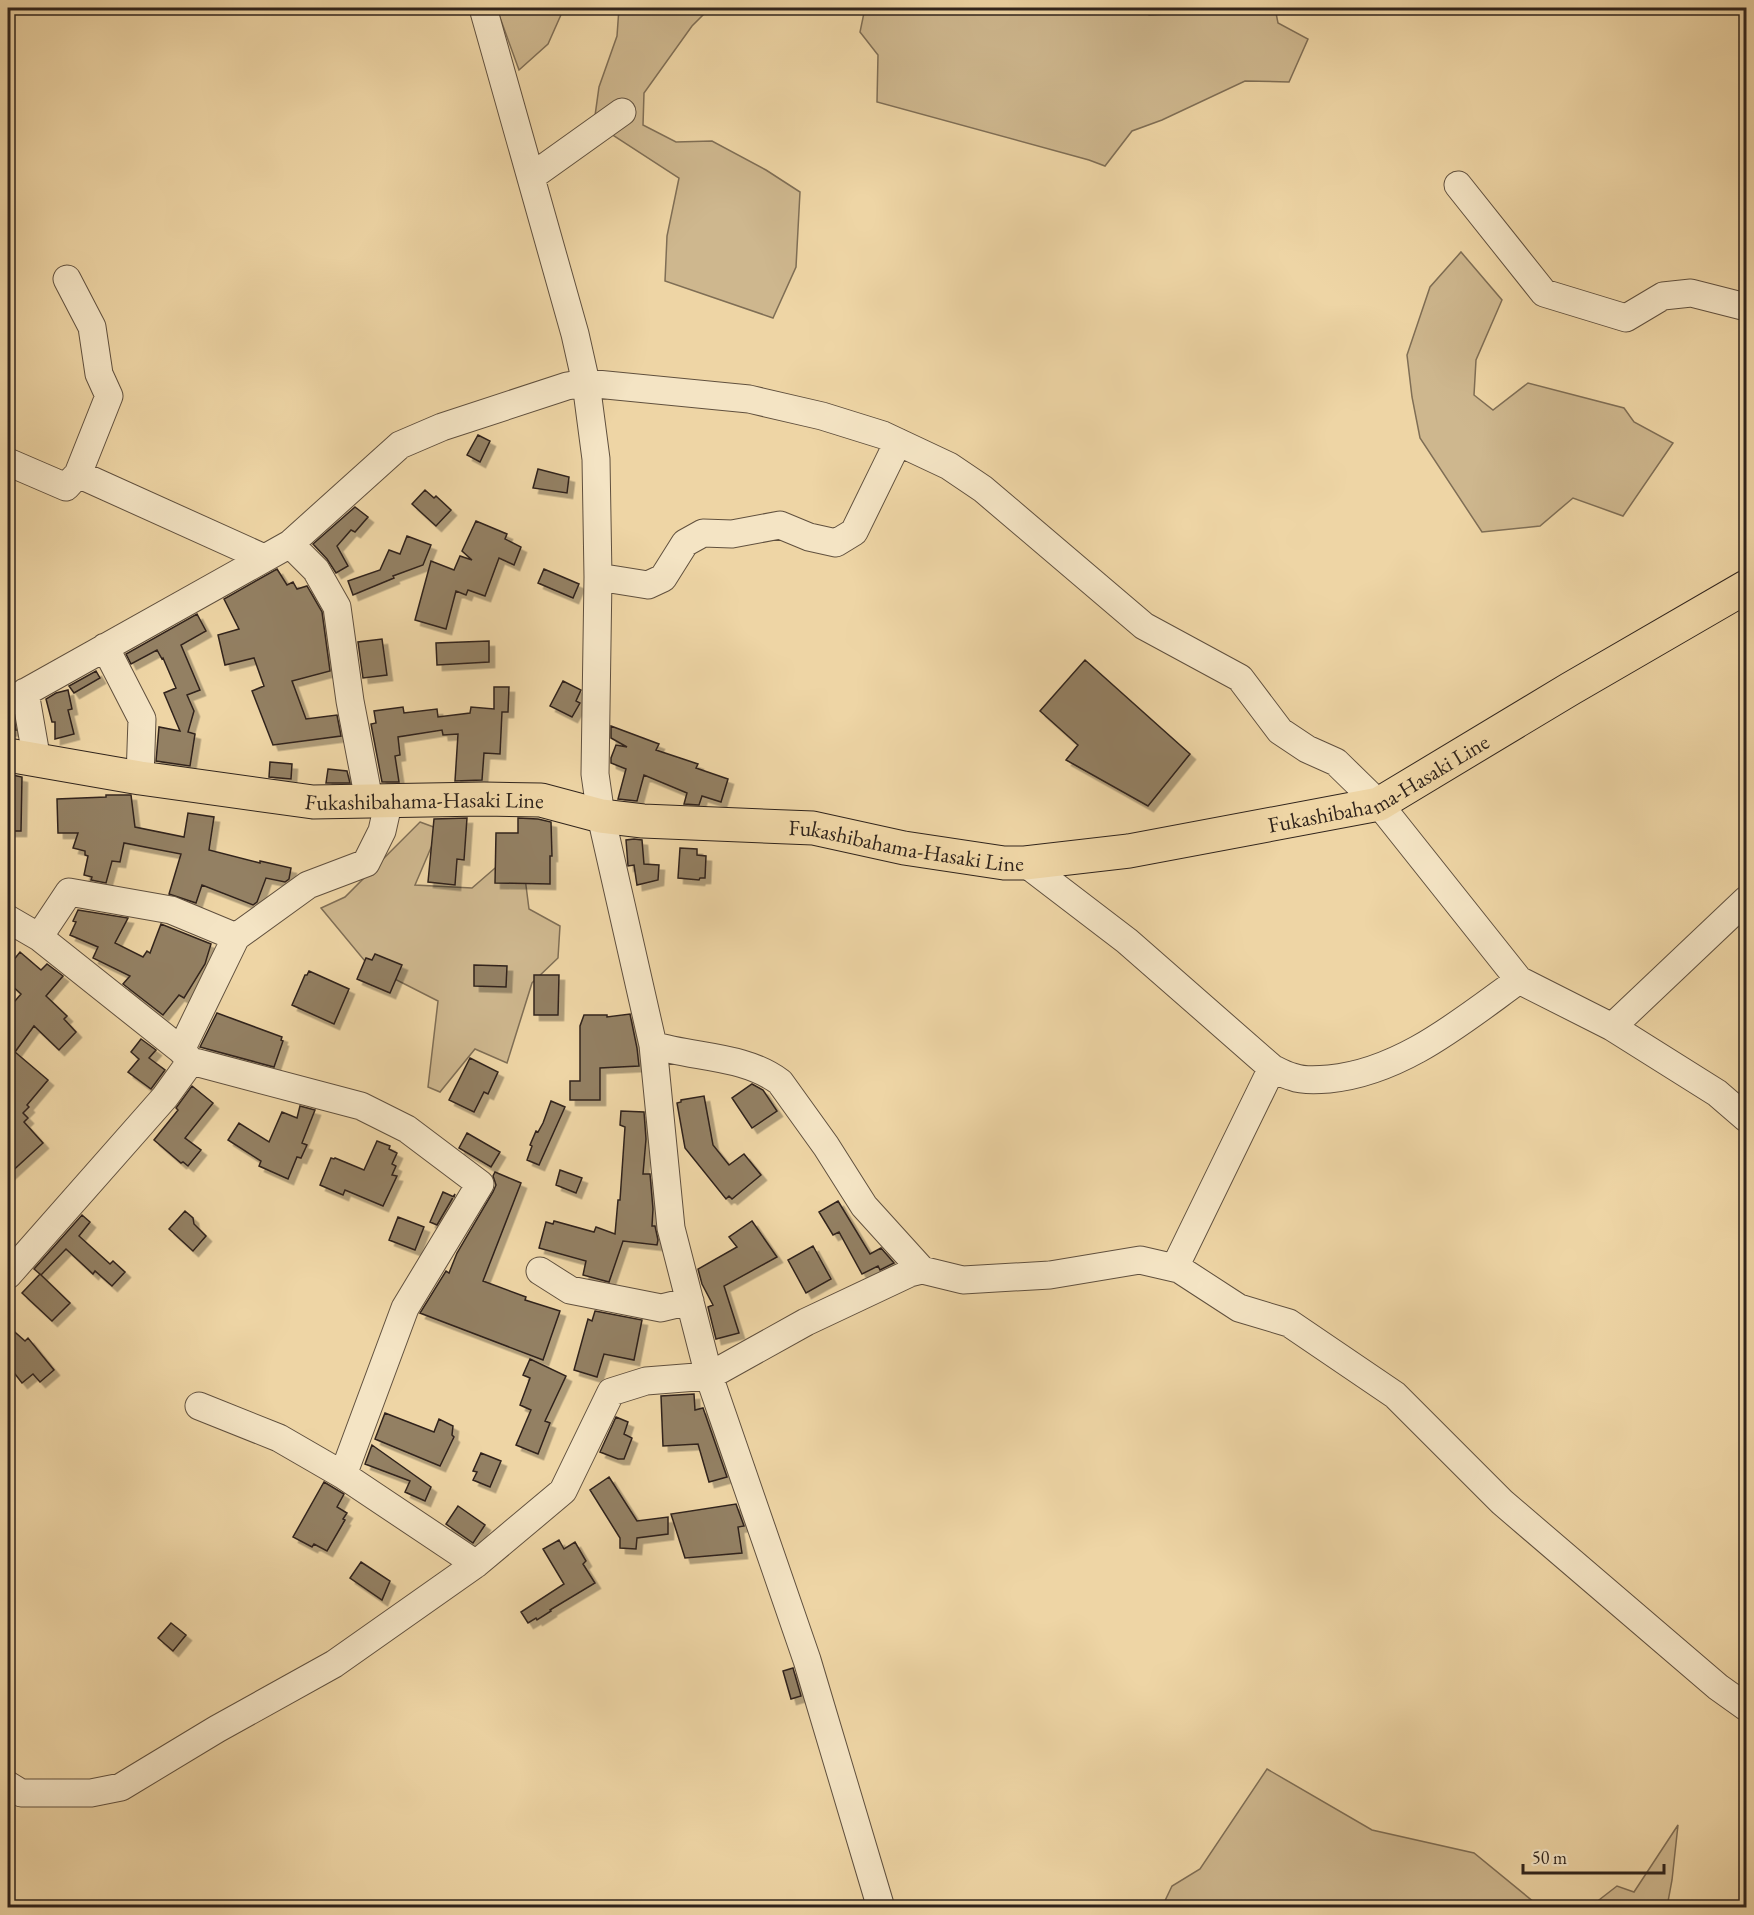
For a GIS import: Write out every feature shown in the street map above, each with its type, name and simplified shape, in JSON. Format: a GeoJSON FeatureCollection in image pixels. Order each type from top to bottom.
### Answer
{"type":"FeatureCollection","features":[{"type":"Feature","properties":{"kind":"main road","name":"Fukashibahama-Hasaki Line"},"geometry":{"type":"LineString","coordinates":[[22,758],[140,778],[313,802],[541,800],[601,816],[643,821],[813,828],[904,848],[1004,863],[1025,863],[1129,851],[1379,804],[1746,587]]}},
{"type":"Feature","properties":{"kind":"street"},"geometry":{"type":"LineString","coordinates":[[483,8],[575,334],[586,383],[596,459],[598,577],[595,774],[601,816],[653,1045],[671,1228],[709,1376],[807,1660],[881,1908]]}},
{"type":"Feature","properties":{"kind":"street"},"geometry":{"type":"LineString","coordinates":[[531,177],[622,112]]}},
{"type":"Feature","properties":{"kind":"street"},"geometry":{"type":"LineString","coordinates":[[1458,185],[1544,293],[1626,318],[1663,296],[1691,293],[1746,307]]}},
{"type":"Feature","properties":{"kind":"street"},"geometry":{"type":"LineString","coordinates":[[8,462],[66,487],[78,474],[109,396],[99,374],[92,327],[67,279]]}},
{"type":"Feature","properties":{"kind":"street"},"geometry":{"type":"LineString","coordinates":[[22,758],[16,697],[290,544],[400,444],[489,411],[567,386],[586,383],[749,399],[822,416],[883,435],[948,466],[983,489],[1144,626],[1239,678],[1280,731],[1307,749],[1336,762],[1379,804],[1519,980],[1612,1027],[1717,1093],[1746,1118]]}},
{"type":"Feature","properties":{"kind":"street"},"geometry":{"type":"LineString","coordinates":[[598,577],[648,585],[663,578],[685,543],[703,533],[732,534],[780,525],[809,537],[836,543],[854,532],[898,442]]}},
{"type":"Feature","properties":{"kind":"street"},"geometry":{"type":"LineString","coordinates":[[78,474],[264,558]]}},
{"type":"Feature","properties":{"kind":"street"},"geometry":{"type":"LineString","coordinates":[[8,1275],[165,1097],[186,1055],[236,937],[308,885],[366,863],[382,831],[379,800],[348,690],[337,607],[316,570],[290,544]]}},
{"type":"Feature","properties":{"kind":"street"},"geometry":{"type":"LineString","coordinates":[[105,647],[142,719],[140,778]]}},
{"type":"Feature","properties":{"kind":"street"},"geometry":{"type":"LineString","coordinates":[[1025,863],[1127,941],[1272,1068],[1294,1078],[1320,1080],[1350,1077],[1380,1067],[1411,1053],[1519,980]]}},
{"type":"Feature","properties":{"kind":"street"},"geometry":{"type":"LineString","coordinates":[[39,937],[69,892],[171,909],[236,937]]}},
{"type":"Feature","properties":{"kind":"street"},"geometry":{"type":"LineString","coordinates":[[1612,1027],[1746,900]]}},
{"type":"Feature","properties":{"kind":"street"},"geometry":{"type":"LineString","coordinates":[[8,919],[39,937],[186,1055],[361,1106],[408,1129],[480,1184],[405,1308],[343,1475]]}},
{"type":"Feature","properties":{"kind":"street"},"geometry":{"type":"LineString","coordinates":[[653,1045],[668,1050],[724,1059],[770,1074],[780,1082],[826,1146],[864,1206],[922,1270]]}},
{"type":"Feature","properties":{"kind":"street"},"geometry":{"type":"LineString","coordinates":[[1175,1267],[1272,1068]]}},
{"type":"Feature","properties":{"kind":"street"},"geometry":{"type":"LineString","coordinates":[[8,1785],[21,1793],[58,1794],[91,1793],[121,1787],[217,1729],[334,1664],[476,1564],[563,1491],[611,1392],[646,1381],[709,1376],[806,1322],[910,1273],[922,1270],[963,1280],[1050,1275],[1140,1260],[1175,1267],[1239,1308],[1289,1323],[1395,1395],[1502,1502],[1718,1687],[1746,1707]]}},
{"type":"Feature","properties":{"kind":"street"},"geometry":{"type":"LineString","coordinates":[[540,1271],[570,1290],[661,1308],[690,1301]]}},
{"type":"Feature","properties":{"kind":"street"},"geometry":{"type":"LineString","coordinates":[[199,1406],[279,1438],[343,1475],[476,1564]]}},
{"type":"Feature","properties":{"kind":"shaded area"},"geometry":{"type":"Polygon","coordinates":[[[499,8],[564,8],[548,44],[519,70],[498,12],[499,8]]]}},
{"type":"Feature","properties":{"kind":"shaded area"},"geometry":{"type":"Polygon","coordinates":[[[619,8],[710,8],[692,26],[644,93],[643,125],[676,142],[712,141],[766,170],[800,192],[796,267],[773,318],[665,281],[667,236],[679,178],[594,123],[599,87],[617,36],[619,8]]]}},
{"type":"Feature","properties":{"kind":"shaded area"},"geometry":{"type":"Polygon","coordinates":[[[865,8],[1140,8],[1149,15],[1222,11],[1225,8],[1275,8],[1278,23],[1308,39],[1289,82],[1245,81],[1162,120],[1132,131],[1105,166],[877,102],[878,55],[860,32],[865,8]]]}},
{"type":"Feature","properties":{"kind":"shaded area"},"geometry":{"type":"Polygon","coordinates":[[[1461,252],[1502,300],[1476,360],[1474,395],[1493,410],[1528,383],[1624,408],[1634,422],[1673,443],[1623,516],[1573,498],[1540,526],[1482,532],[1420,438],[1407,355],[1430,287],[1461,252]]]}},
{"type":"Feature","properties":{"kind":"shaded area"},"geometry":{"type":"Polygon","coordinates":[[[420,822],[439,829],[415,885],[472,888],[502,862],[524,870],[529,909],[560,926],[558,958],[532,983],[507,1063],[475,1049],[440,1092],[428,1087],[438,1001],[369,966],[321,908],[345,897],[420,822]]]}},
{"type":"Feature","properties":{"kind":"shaded area"},"geometry":{"type":"Polygon","coordinates":[[[1267,1769],[1372,1830],[1474,1853],[1540,1907],[1162,1907],[1172,1886],[1200,1869],[1267,1769]]]}},
{"type":"Feature","properties":{"kind":"shaded area"},"geometry":{"type":"Polygon","coordinates":[[[1678,1825],[1667,1907],[1590,1907],[1617,1886],[1634,1892],[1678,1825]]]}},
{"type":"Feature","properties":{"kind":"building"},"geometry":{"type":"Polygon","coordinates":[[[478,435],[490,441],[480,462],[467,455],[478,435]]]}},
{"type":"Feature","properties":{"kind":"building"},"geometry":{"type":"Polygon","coordinates":[[[538,469],[569,477],[567,493],[533,488],[538,469]]]}},
{"type":"Feature","properties":{"kind":"building"},"geometry":{"type":"Polygon","coordinates":[[[425,490],[434,498],[436,496],[451,510],[436,526],[412,504],[425,490]]]}},
{"type":"Feature","properties":{"kind":"building"},"geometry":{"type":"Polygon","coordinates":[[[355,507],[368,517],[355,532],[351,530],[337,546],[348,566],[336,573],[313,544],[355,507]]]}},
{"type":"Feature","properties":{"kind":"building"},"geometry":{"type":"Polygon","coordinates":[[[476,521],[507,534],[505,539],[521,547],[514,565],[499,558],[485,596],[468,590],[466,595],[456,591],[446,629],[415,620],[431,561],[454,570],[460,556],[472,560],[462,551],[476,521]]]}},
{"type":"Feature","properties":{"kind":"building"},"geometry":{"type":"Polygon","coordinates":[[[407,536],[431,545],[423,565],[353,595],[348,581],[380,570],[389,550],[400,554],[407,536]]]}},
{"type":"Feature","properties":{"kind":"building"},"geometry":{"type":"Polygon","coordinates":[[[277,569],[287,585],[293,582],[297,589],[307,586],[322,612],[330,671],[292,681],[306,719],[337,715],[341,736],[273,745],[252,691],[264,686],[254,658],[225,665],[218,635],[239,629],[224,599],[277,569]]]}},
{"type":"Feature","properties":{"kind":"building"},"geometry":{"type":"Polygon","coordinates":[[[544,569],[579,584],[573,598],[538,583],[544,569]]]}},
{"type":"Feature","properties":{"kind":"building"},"geometry":{"type":"Polygon","coordinates":[[[197,614],[206,631],[181,645],[200,690],[187,695],[194,711],[188,732],[195,734],[190,766],[156,761],[159,727],[180,731],[164,693],[176,688],[157,650],[131,664],[126,654],[197,614]]]}},
{"type":"Feature","properties":{"kind":"building"},"geometry":{"type":"Polygon","coordinates":[[[382,639],[387,675],[363,678],[358,642],[382,639]]]}},
{"type":"Feature","properties":{"kind":"building"},"geometry":{"type":"Polygon","coordinates":[[[489,641],[489,662],[437,665],[436,643],[489,641]]]}},
{"type":"Feature","properties":{"kind":"building"},"geometry":{"type":"Polygon","coordinates":[[[1085,660],[1190,754],[1148,806],[1066,760],[1078,745],[1040,711],[1085,660]]]}},
{"type":"Feature","properties":{"kind":"building"},"geometry":{"type":"Polygon","coordinates":[[[96,671],[100,678],[74,693],[69,686],[96,671]]]}},
{"type":"Feature","properties":{"kind":"building"},"geometry":{"type":"Polygon","coordinates":[[[563,681],[581,690],[576,701],[580,703],[572,717],[550,706],[563,681]]]}},
{"type":"Feature","properties":{"kind":"building"},"geometry":{"type":"Polygon","coordinates":[[[494,687],[509,687],[508,712],[502,712],[500,754],[484,753],[482,780],[455,781],[458,734],[443,735],[442,730],[398,737],[400,755],[395,756],[399,782],[382,782],[371,724],[376,723],[374,711],[403,707],[404,713],[437,709],[438,717],[470,713],[471,707],[494,709],[494,687]]]}},
{"type":"Feature","properties":{"kind":"building"},"geometry":{"type":"Polygon","coordinates":[[[68,690],[72,709],[68,710],[74,734],[55,739],[55,722],[52,722],[46,699],[68,690]]]}},
{"type":"Feature","properties":{"kind":"building"},"geometry":{"type":"Polygon","coordinates":[[[13,716],[16,730],[8,731],[8,718],[13,716]]]}},
{"type":"Feature","properties":{"kind":"building"},"geometry":{"type":"Polygon","coordinates":[[[611,726],[659,744],[656,750],[698,764],[696,768],[728,779],[721,802],[702,796],[699,805],[684,804],[687,793],[644,775],[637,801],[618,799],[626,769],[611,763],[611,758],[616,745],[627,747],[611,738],[611,726]]]}},
{"type":"Feature","properties":{"kind":"building"},"geometry":{"type":"Polygon","coordinates":[[[270,762],[292,764],[291,779],[269,777],[270,762]]]}},
{"type":"Feature","properties":{"kind":"building"},"geometry":{"type":"Polygon","coordinates":[[[328,769],[347,771],[350,783],[326,783],[328,769]]]}},
{"type":"Feature","properties":{"kind":"building"},"geometry":{"type":"Polygon","coordinates":[[[8,774],[22,777],[21,831],[8,831],[8,774]]]}},
{"type":"Feature","properties":{"kind":"building"},"geometry":{"type":"Polygon","coordinates":[[[106,795],[131,795],[135,827],[184,837],[188,813],[214,817],[209,850],[291,868],[289,879],[285,882],[266,878],[257,902],[253,905],[202,885],[196,903],[169,894],[181,854],[124,843],[120,862],[112,861],[106,883],[91,880],[92,877],[84,875],[88,856],[85,855],[85,851],[73,848],[78,833],[58,833],[57,799],[106,797],[106,795]]]}},
{"type":"Feature","properties":{"kind":"building"},"geometry":{"type":"Polygon","coordinates":[[[467,818],[464,860],[457,859],[455,885],[428,882],[434,819],[467,818]]]}},
{"type":"Feature","properties":{"kind":"building"},"geometry":{"type":"Polygon","coordinates":[[[518,818],[551,822],[550,884],[495,883],[496,833],[518,833],[518,818]]]}},
{"type":"Feature","properties":{"kind":"building"},"geometry":{"type":"Polygon","coordinates":[[[626,840],[642,840],[644,864],[659,865],[658,880],[637,885],[634,865],[628,866],[626,840]]]}},
{"type":"Feature","properties":{"kind":"building"},"geometry":{"type":"Polygon","coordinates":[[[680,848],[697,849],[697,855],[706,856],[705,878],[699,880],[678,878],[680,848]]]}},
{"type":"Feature","properties":{"kind":"building"},"geometry":{"type":"Polygon","coordinates":[[[78,910],[128,918],[115,943],[143,957],[147,951],[150,953],[161,924],[211,944],[205,964],[184,998],[179,995],[163,1015],[123,984],[130,976],[93,958],[98,947],[70,935],[78,910]]]}},
{"type":"Feature","properties":{"kind":"building"},"geometry":{"type":"Polygon","coordinates":[[[20,952],[41,970],[47,964],[63,976],[46,996],[67,1016],[64,1019],[76,1032],[59,1050],[34,1026],[15,1052],[48,1080],[23,1113],[28,1118],[24,1122],[43,1143],[8,1175],[8,1009],[21,994],[8,982],[8,967],[20,952]]]}},
{"type":"Feature","properties":{"kind":"building"},"geometry":{"type":"Polygon","coordinates":[[[375,954],[402,965],[390,993],[357,979],[366,958],[372,960],[375,954]]]}},
{"type":"Feature","properties":{"kind":"building"},"geometry":{"type":"Polygon","coordinates":[[[474,965],[507,966],[506,987],[474,986],[474,965]]]}},
{"type":"Feature","properties":{"kind":"building"},"geometry":{"type":"Polygon","coordinates":[[[309,971],[349,989],[334,1024],[292,1005],[309,971]]]}},
{"type":"Feature","properties":{"kind":"building"},"geometry":{"type":"Polygon","coordinates":[[[534,975],[559,975],[558,1015],[534,1015],[534,975]]]}},
{"type":"Feature","properties":{"kind":"building"},"geometry":{"type":"Polygon","coordinates":[[[217,1013],[282,1037],[283,1041],[274,1067],[200,1047],[217,1013]]]}},
{"type":"Feature","properties":{"kind":"building"},"geometry":{"type":"Polygon","coordinates":[[[630,1014],[639,1066],[600,1068],[600,1100],[570,1100],[570,1081],[580,1081],[580,1026],[584,1015],[607,1015],[607,1017],[630,1014]]]}},
{"type":"Feature","properties":{"kind":"building"},"geometry":{"type":"Polygon","coordinates":[[[141,1039],[156,1050],[149,1058],[165,1070],[151,1089],[128,1072],[139,1059],[131,1052],[141,1039]]]}},
{"type":"Feature","properties":{"kind":"building"},"geometry":{"type":"Polygon","coordinates":[[[470,1058],[498,1072],[488,1094],[484,1092],[474,1112],[449,1100],[470,1058]]]}},
{"type":"Feature","properties":{"kind":"building"},"geometry":{"type":"Polygon","coordinates":[[[752,1084],[763,1090],[777,1111],[752,1128],[732,1098],[752,1084]]]}},
{"type":"Feature","properties":{"kind":"building"},"geometry":{"type":"Polygon","coordinates":[[[192,1086],[213,1103],[185,1138],[201,1150],[188,1166],[181,1163],[154,1140],[178,1110],[176,1108],[192,1086]]]}},
{"type":"Feature","properties":{"kind":"building"},"geometry":{"type":"Polygon","coordinates":[[[704,1096],[713,1145],[729,1165],[744,1154],[761,1175],[732,1199],[729,1196],[726,1199],[685,1148],[677,1103],[681,1100],[704,1096]]]}},
{"type":"Feature","properties":{"kind":"building"},"geometry":{"type":"Polygon","coordinates":[[[551,1101],[565,1107],[539,1165],[527,1160],[532,1146],[530,1145],[536,1131],[538,1132],[543,1123],[551,1101]]]}},
{"type":"Feature","properties":{"kind":"building"},"geometry":{"type":"Polygon","coordinates":[[[300,1106],[315,1110],[302,1143],[307,1145],[301,1158],[297,1157],[288,1179],[259,1166],[261,1161],[228,1140],[239,1123],[269,1142],[282,1112],[297,1118],[300,1106]]]}},
{"type":"Feature","properties":{"kind":"building"},"geometry":{"type":"Polygon","coordinates":[[[621,1111],[644,1112],[646,1139],[643,1174],[650,1174],[652,1226],[655,1226],[658,1240],[657,1245],[623,1241],[609,1282],[583,1275],[586,1261],[539,1248],[546,1222],[553,1224],[554,1221],[594,1232],[596,1227],[615,1234],[618,1200],[620,1200],[625,1127],[620,1125],[621,1111]]]}},
{"type":"Feature","properties":{"kind":"building"},"geometry":{"type":"Polygon","coordinates":[[[467,1133],[500,1152],[491,1167],[459,1148],[467,1133]]]}},
{"type":"Feature","properties":{"kind":"building"},"geometry":{"type":"Polygon","coordinates":[[[377,1141],[390,1146],[389,1149],[397,1153],[392,1164],[396,1166],[392,1175],[397,1176],[383,1206],[345,1190],[343,1195],[320,1185],[331,1158],[364,1170],[377,1141]]]}},
{"type":"Feature","properties":{"kind":"building"},"geometry":{"type":"Polygon","coordinates":[[[560,1170],[582,1178],[576,1193],[556,1185],[560,1170]]]}},
{"type":"Feature","properties":{"kind":"building"},"geometry":{"type":"Polygon","coordinates":[[[495,1172],[521,1183],[483,1281],[526,1297],[525,1300],[560,1311],[543,1360],[420,1313],[446,1271],[449,1273],[457,1253],[493,1192],[496,1185],[493,1176],[495,1172]]]}},
{"type":"Feature","properties":{"kind":"building"},"geometry":{"type":"Polygon","coordinates":[[[443,1192],[453,1197],[437,1225],[430,1222],[443,1192]]]}},
{"type":"Feature","properties":{"kind":"building"},"geometry":{"type":"Polygon","coordinates":[[[838,1201],[870,1254],[881,1248],[894,1263],[880,1270],[878,1266],[862,1274],[839,1232],[833,1235],[819,1212],[838,1201]]]}},
{"type":"Feature","properties":{"kind":"building"},"geometry":{"type":"Polygon","coordinates":[[[185,1211],[206,1236],[193,1251],[169,1229],[185,1211]]]}},
{"type":"Feature","properties":{"kind":"building"},"geometry":{"type":"Polygon","coordinates":[[[82,1215],[90,1222],[79,1236],[110,1264],[113,1261],[125,1272],[112,1286],[95,1271],[93,1274],[66,1249],[41,1275],[34,1269],[82,1215]]]}},
{"type":"Feature","properties":{"kind":"building"},"geometry":{"type":"Polygon","coordinates":[[[398,1217],[424,1227],[415,1250],[389,1240],[398,1217]]]}},
{"type":"Feature","properties":{"kind":"building"},"geometry":{"type":"Polygon","coordinates":[[[752,1221],[777,1257],[724,1286],[739,1333],[716,1339],[708,1307],[713,1305],[702,1284],[698,1269],[737,1247],[729,1237],[752,1221]]]}},
{"type":"Feature","properties":{"kind":"building"},"geometry":{"type":"Polygon","coordinates":[[[813,1246],[831,1279],[806,1293],[788,1260],[813,1246]]]}},
{"type":"Feature","properties":{"kind":"building"},"geometry":{"type":"Polygon","coordinates":[[[40,1274],[70,1303],[52,1321],[22,1293],[40,1274]]]}},
{"type":"Feature","properties":{"kind":"building"},"geometry":{"type":"Polygon","coordinates":[[[595,1311],[642,1320],[634,1360],[604,1354],[597,1377],[574,1370],[588,1319],[592,1321],[595,1311]]]}},
{"type":"Feature","properties":{"kind":"building"},"geometry":{"type":"Polygon","coordinates":[[[8,1326],[25,1341],[28,1338],[54,1370],[40,1382],[33,1374],[22,1383],[8,1365],[8,1326]]]}},
{"type":"Feature","properties":{"kind":"building"},"geometry":{"type":"Polygon","coordinates":[[[530,1359],[566,1376],[545,1421],[550,1423],[538,1454],[516,1445],[531,1410],[520,1405],[530,1378],[523,1375],[530,1359]]]}},
{"type":"Feature","properties":{"kind":"building"},"geometry":{"type":"Polygon","coordinates":[[[694,1394],[695,1410],[703,1408],[727,1477],[709,1482],[698,1444],[663,1446],[661,1396],[694,1394]]]}},
{"type":"Feature","properties":{"kind":"building"},"geometry":{"type":"Polygon","coordinates":[[[385,1413],[434,1432],[439,1419],[453,1426],[452,1435],[454,1437],[440,1466],[375,1439],[385,1413]]]}},
{"type":"Feature","properties":{"kind":"building"},"geometry":{"type":"Polygon","coordinates":[[[616,1417],[628,1422],[624,1434],[632,1438],[624,1459],[600,1452],[616,1417]]]}},
{"type":"Feature","properties":{"kind":"building"},"geometry":{"type":"Polygon","coordinates":[[[372,1445],[431,1487],[425,1501],[405,1492],[410,1481],[365,1464],[372,1445]]]}},
{"type":"Feature","properties":{"kind":"building"},"geometry":{"type":"Polygon","coordinates":[[[481,1453],[501,1461],[490,1487],[473,1480],[477,1472],[473,1471],[481,1453]]]}},
{"type":"Feature","properties":{"kind":"building"},"geometry":{"type":"Polygon","coordinates":[[[609,1477],[637,1521],[668,1517],[668,1534],[637,1538],[636,1549],[620,1548],[620,1538],[590,1490],[609,1477]]]}},
{"type":"Feature","properties":{"kind":"building"},"geometry":{"type":"Polygon","coordinates":[[[324,1482],[344,1494],[337,1507],[347,1513],[327,1551],[314,1544],[312,1547],[293,1537],[324,1482]]]}},
{"type":"Feature","properties":{"kind":"building"},"geometry":{"type":"Polygon","coordinates":[[[736,1504],[744,1526],[738,1527],[742,1553],[685,1558],[671,1514],[736,1504]]]}},
{"type":"Feature","properties":{"kind":"building"},"geometry":{"type":"Polygon","coordinates":[[[458,1506],[485,1525],[473,1543],[446,1524],[458,1506]]]}},
{"type":"Feature","properties":{"kind":"building"},"geometry":{"type":"Polygon","coordinates":[[[559,1540],[564,1549],[575,1542],[586,1561],[583,1564],[595,1583],[537,1620],[536,1618],[528,1623],[521,1612],[564,1584],[543,1549],[559,1540]]]}},
{"type":"Feature","properties":{"kind":"building"},"geometry":{"type":"Polygon","coordinates":[[[361,1562],[390,1581],[382,1600],[350,1578],[361,1562]]]}},
{"type":"Feature","properties":{"kind":"building"},"geometry":{"type":"Polygon","coordinates":[[[171,1623],[186,1635],[173,1651],[158,1638],[171,1623]]]}},
{"type":"Feature","properties":{"kind":"building"},"geometry":{"type":"Polygon","coordinates":[[[793,1668],[801,1696],[791,1699],[783,1671],[793,1668]]]}}]}
